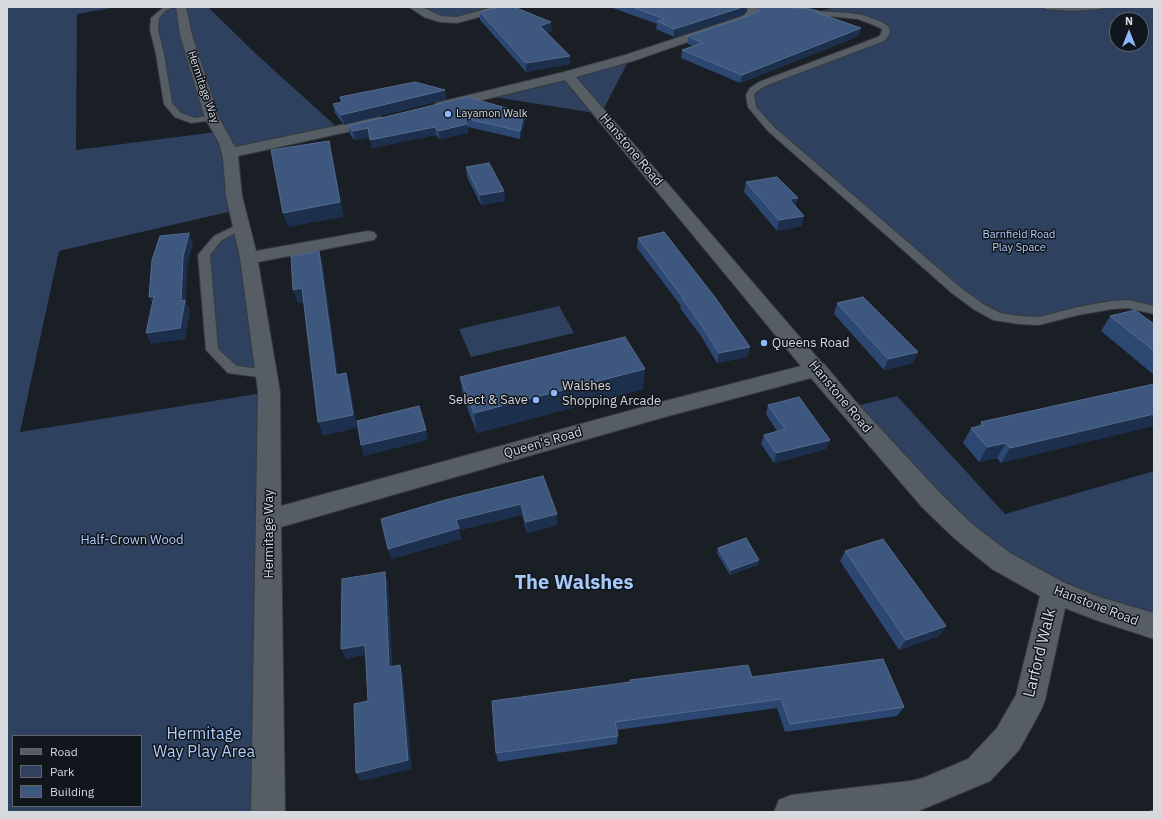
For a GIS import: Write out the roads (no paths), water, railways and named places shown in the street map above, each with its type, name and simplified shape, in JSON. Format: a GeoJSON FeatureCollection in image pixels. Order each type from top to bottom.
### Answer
{"type":"FeatureCollection","features":[{"type":"Feature","properties":{"kind":"street","name":"Hermitage Way"},"geometry":{"type":"LineString","coordinates":[[181,7],[186,35],[212,118],[226,143],[230,154],[234,196],[249,258],[269,392],[268,812]]}},
{"type":"Feature","properties":{"kind":"street"},"geometry":{"type":"LineString","coordinates":[[414,7],[428,15],[440,19],[457,20],[502,7]]}},
{"type":"Feature","properties":{"kind":"street"},"geometry":{"type":"LineString","coordinates":[[427,110],[568,75],[629,58],[742,20],[751,16],[757,9]]}},
{"type":"Feature","properties":{"kind":"street","name":"Hanstone Road"},"geometry":{"type":"LineString","coordinates":[[568,75],[817,369],[848,408],[931,500],[963,531],[1001,561],[1055,591],[1096,608],[1154,626]]}},
{"type":"Feature","properties":{"kind":"street"},"geometry":{"type":"LineString","coordinates":[[230,154],[390,119]]}},
{"type":"Feature","properties":{"kind":"street"},"geometry":{"type":"LineString","coordinates":[[249,258],[368,236]]}},
{"type":"Feature","properties":{"kind":"street","name":"Queen's Road"},"geometry":{"type":"LineString","coordinates":[[269,520],[661,410],[817,369]]}},
{"type":"Feature","properties":{"kind":"street","name":"Larford Walk"},"geometry":{"type":"LineString","coordinates":[[791,812],[916,795],[952,782],[978,770],[1008,739],[1030,700],[1055,591]]}},
{"type":"Feature","properties":{"kind":"lane"},"geometry":{"type":"LineString","coordinates":[[170,7],[163,10],[155,18],[154,30],[160,54],[168,104],[178,115],[194,121],[212,118]]}},
{"type":"Feature","properties":{"kind":"lane"},"geometry":{"type":"LineString","coordinates":[[812,13],[835,7]]}},
{"type":"Feature","properties":{"kind":"lane"},"geometry":{"type":"LineString","coordinates":[[1046,7],[1072,9],[1101,7]]}},
{"type":"Feature","properties":{"kind":"lane"},"geometry":{"type":"LineString","coordinates":[[789,12],[849,15],[860,17],[879,24],[886,32],[881,39],[762,84],[753,90],[750,95],[752,107],[771,129],[967,299],[997,317],[1039,321],[1078,311],[1112,305],[1128,304],[1154,310]]}},
{"type":"Feature","properties":{"kind":"lane"},"geometry":{"type":"LineString","coordinates":[[241,226],[218,238],[204,255],[212,350],[234,370],[266,373]]}},
{"type":"Feature","properties":{"kind":"place","name":"Layamon Walk"},"geometry":{"type":"Point","coordinates":[448,114]}},
{"type":"Feature","properties":{"kind":"place","name":"Queens Road"},"geometry":{"type":"Point","coordinates":[764,343]}},
{"type":"Feature","properties":{"kind":"place","name":"Walshes Shopping Arcade"},"geometry":{"type":"Point","coordinates":[554,393]}},
{"type":"Feature","properties":{"kind":"place","name":"Select & Save"},"geometry":{"type":"Point","coordinates":[536,400]}},
{"type":"Feature","properties":{"kind":"district","name":"The Walshes"},"geometry":{"type":"Point","coordinates":[574,583]}},
{"type":"Feature","properties":{"kind":"park label","name":"Barnfield Road Play Space"},"geometry":{"type":"Point","coordinates":[1019,241]}},
{"type":"Feature","properties":{"kind":"park label","name":"Half-Crown Wood"},"geometry":{"type":"Point","coordinates":[132,540]}},
{"type":"Feature","properties":{"kind":"park label","name":"Hermitage Way Play Area"},"geometry":{"type":"Point","coordinates":[204,743]}}]}
